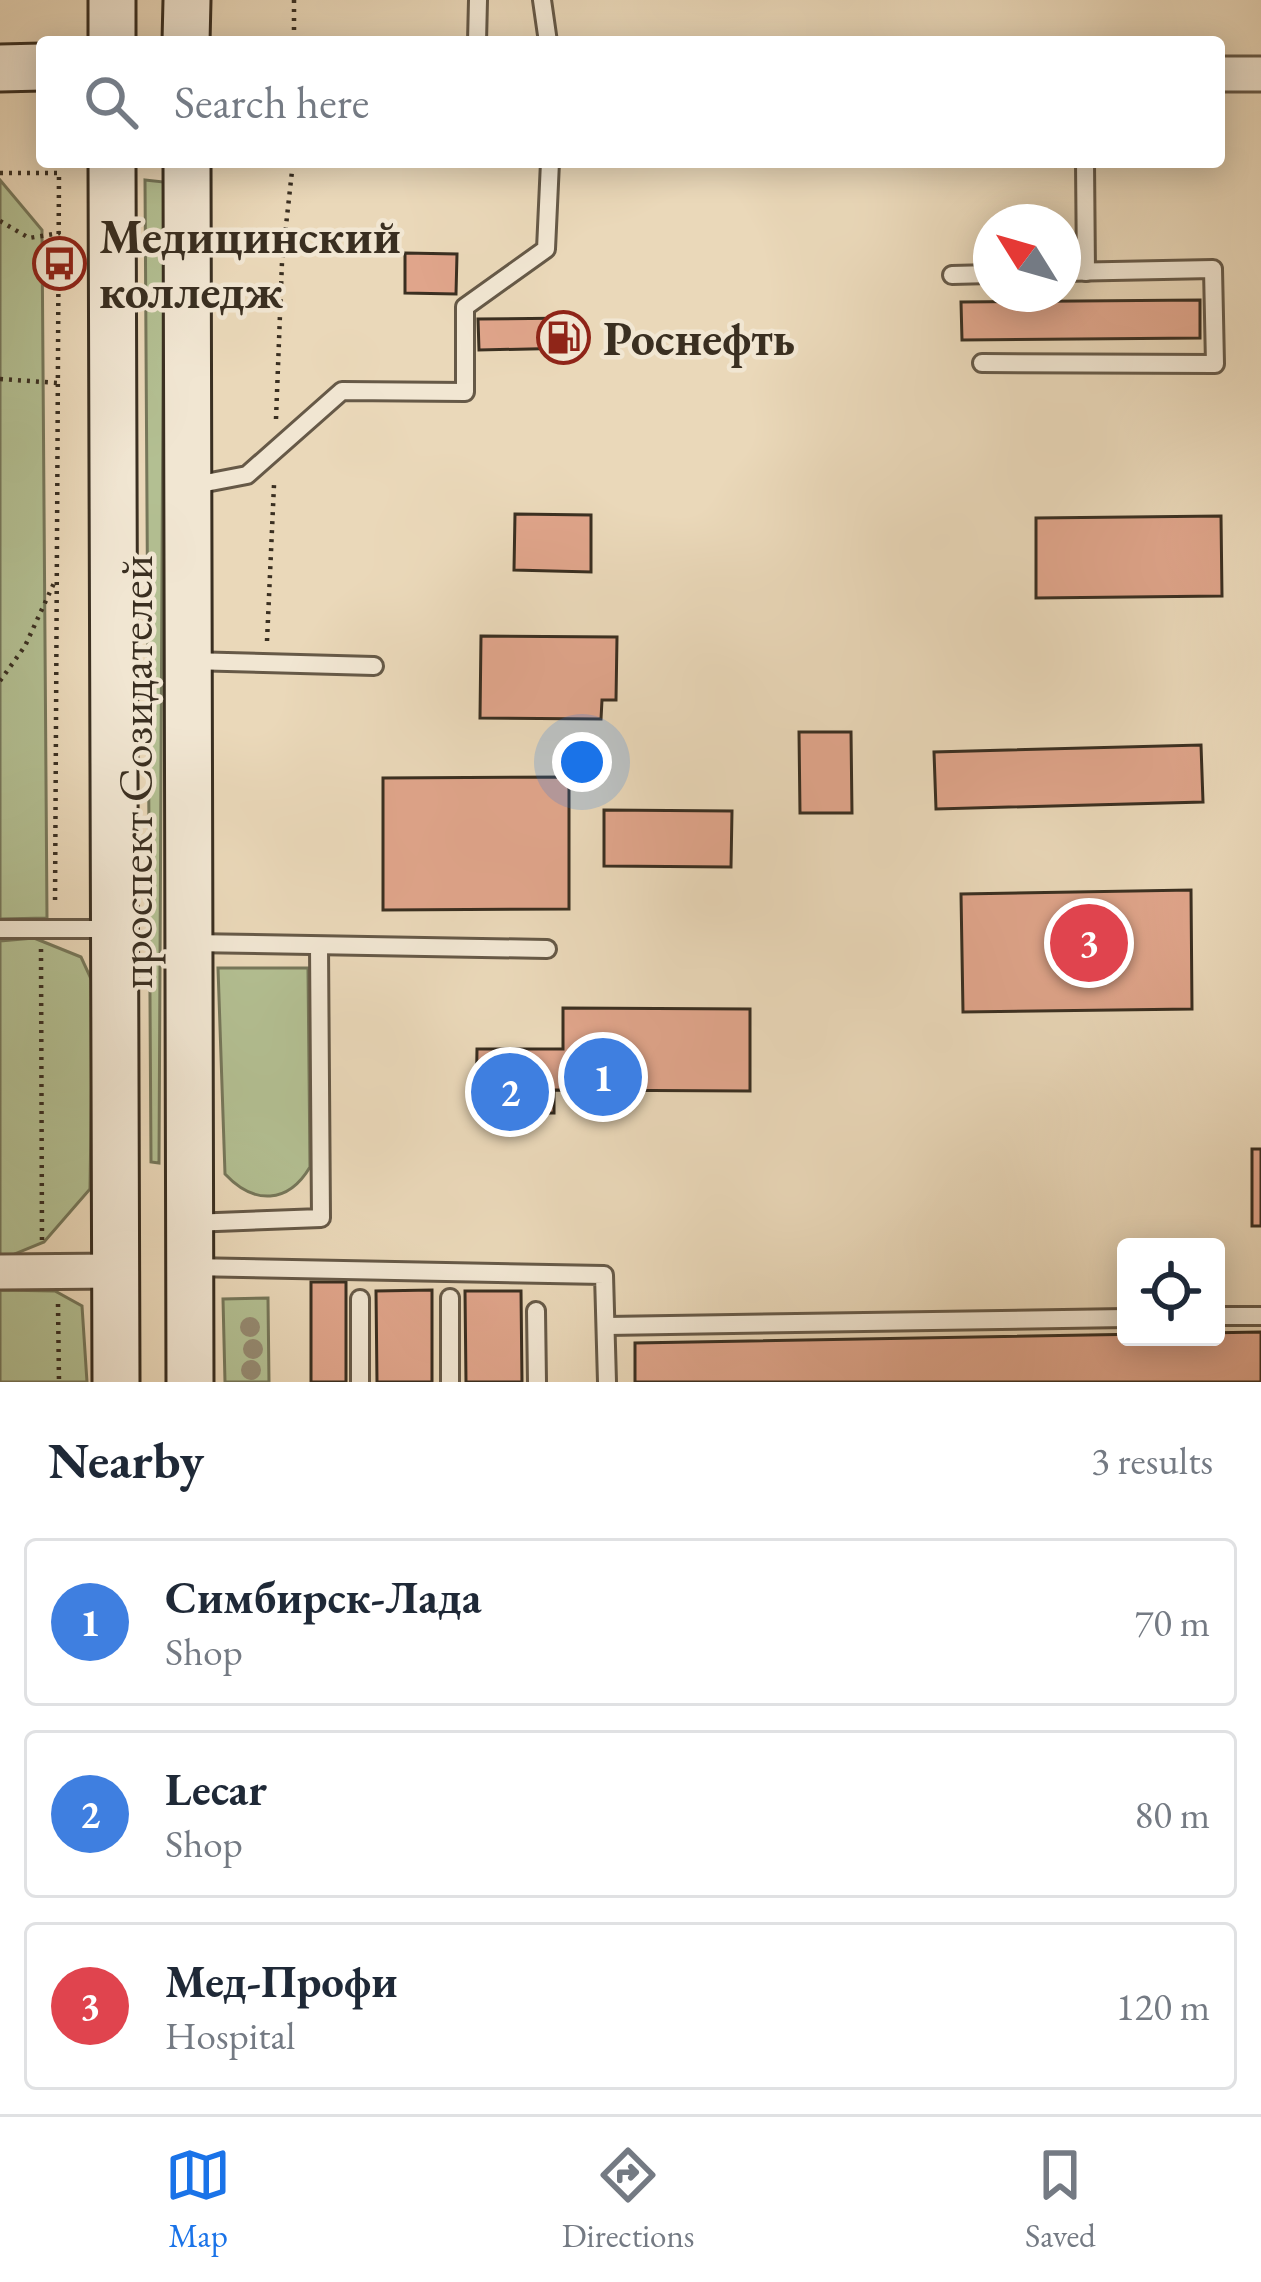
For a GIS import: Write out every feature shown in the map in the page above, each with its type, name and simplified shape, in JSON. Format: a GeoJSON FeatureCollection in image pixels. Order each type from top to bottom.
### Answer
{"type":"FeatureCollection","features":[{"type":"Feature","properties":{"kind":"main road"},"geometry":{"type":"LineString","coordinates":[[112,0],[112,36]]}},
{"type":"Feature","properties":{"kind":"main road"},"geometry":{"type":"LineString","coordinates":[[186,36],[187,0]]}},
{"type":"Feature","properties":{"kind":"main road"},"geometry":{"type":"LineString","coordinates":[[0,68],[36,67]]}},
{"type":"Feature","properties":{"kind":"main road","name":"проспект Созидателей"},"geometry":{"type":"LineString","coordinates":[[112,168],[116,1382]]}},
{"type":"Feature","properties":{"kind":"main road","name":"проспект Созидателей"},"geometry":{"type":"LineString","coordinates":[[187,168],[190,1382]]}},
{"type":"Feature","properties":{"kind":"main road"},"geometry":{"type":"LineString","coordinates":[[116,1271],[190,1245]]}},
{"type":"Feature","properties":{"kind":"street"},"geometry":{"type":"LineString","coordinates":[[1225,74],[1261,74]]}},
{"type":"Feature","properties":{"kind":"street"},"geometry":{"type":"LineString","coordinates":[[0,1272],[116,1271]]}},
{"type":"Feature","properties":{"kind":"lane"},"geometry":{"type":"LineString","coordinates":[[477,36],[478,0]]}},
{"type":"Feature","properties":{"kind":"lane"},"geometry":{"type":"LineString","coordinates":[[542,0],[547,36]]}},
{"type":"Feature","properties":{"kind":"lane"},"geometry":{"type":"LineString","coordinates":[[189,486],[248,475],[342,391],[465,392],[465,307],[546,249],[550,168]]}},
{"type":"Feature","properties":{"kind":"lane"},"geometry":{"type":"LineString","coordinates":[[1084,168],[1086,272]]}},
{"type":"Feature","properties":{"kind":"lane"},"geometry":{"type":"LineString","coordinates":[[982,363],[1215,364],[1213,269],[1081,272]]}},
{"type":"Feature","properties":{"kind":"lane"},"geometry":{"type":"LineString","coordinates":[[952,275],[973,274]]}},
{"type":"Feature","properties":{"kind":"lane"},"geometry":{"type":"LineString","coordinates":[[188,661],[374,667]]}},
{"type":"Feature","properties":{"kind":"lane"},"geometry":{"type":"LineString","coordinates":[[0,929],[115,929]]}},
{"type":"Feature","properties":{"kind":"lane"},"geometry":{"type":"LineString","coordinates":[[189,943],[547,949]]}},
{"type":"Feature","properties":{"kind":"lane"},"geometry":{"type":"LineString","coordinates":[[190,1245],[321,1218],[319,947]]}},
{"type":"Feature","properties":{"kind":"lane"},"geometry":{"type":"LineString","coordinates":[[190,1245],[604,1275],[607,1382]]}},
{"type":"Feature","properties":{"kind":"lane"},"geometry":{"type":"LineString","coordinates":[[450,1298],[450,1382]]}},
{"type":"Feature","properties":{"kind":"lane"},"geometry":{"type":"LineString","coordinates":[[360,1299],[360,1382]]}},
{"type":"Feature","properties":{"kind":"lane"},"geometry":{"type":"LineString","coordinates":[[536,1311],[537,1382]]}},
{"type":"Feature","properties":{"kind":"lane"},"geometry":{"type":"LineString","coordinates":[[1225,1316],[1261,1316]]}},
{"type":"Feature","properties":{"kind":"lane"},"geometry":{"type":"LineString","coordinates":[[607,1326],[1117,1318]]}},
{"type":"Feature","properties":{"kind":"path"},"geometry":{"type":"LineString","coordinates":[[294,0],[294,36]]}},
{"type":"Feature","properties":{"kind":"path"},"geometry":{"type":"LineString","coordinates":[[266,662],[282,262],[292,168]]}},
{"type":"Feature","properties":{"kind":"path"},"geometry":{"type":"LineString","coordinates":[[0,173],[58,173],[55,929],[41,947],[49,1271],[59,1382]]}},
{"type":"Feature","properties":{"kind":"path"},"geometry":{"type":"LineString","coordinates":[[0,221],[28,238],[60,233]]}},
{"type":"Feature","properties":{"kind":"path"},"geometry":{"type":"LineString","coordinates":[[0,379],[58,383]]}},
{"type":"Feature","properties":{"kind":"path"},"geometry":{"type":"LineString","coordinates":[[0,681],[26,646],[56,580]]}},
{"type":"Feature","properties":{"kind":"green space"},"geometry":{"type":"Polygon","coordinates":[[[0,180],[42,230],[47,918],[0,919],[0,180]]]}},
{"type":"Feature","properties":{"kind":"green space"},"geometry":{"type":"Polygon","coordinates":[[[145,180],[164,182],[159,1163],[151,1162],[145,180]]]}},
{"type":"Feature","properties":{"kind":"green space"},"geometry":{"type":"Polygon","coordinates":[[[34,938],[81,957],[93,983],[90,1189],[44,1242],[0,1260],[0,941],[34,938]]]}},
{"type":"Feature","properties":{"kind":"green space"},"geometry":{"type":"Polygon","coordinates":[[[218,968],[308,968],[310,1167],[281,1194],[247,1191],[225,1174],[218,968]]]}},
{"type":"Feature","properties":{"kind":"green space"},"geometry":{"type":"Polygon","coordinates":[[[0,1290],[55,1291],[82,1306],[87,1382],[0,1382],[0,1290]]]}},
{"type":"Feature","properties":{"kind":"green space"},"geometry":{"type":"Polygon","coordinates":[[[268,1298],[269,1382],[225,1382],[223,1299],[268,1298]]]}},
{"type":"Feature","properties":{"kind":"building"},"geometry":{"type":"Polygon","coordinates":[[[405,253],[457,254],[456,294],[405,293],[405,253]]]}},
{"type":"Feature","properties":{"kind":"building"},"geometry":{"type":"Polygon","coordinates":[[[1200,300],[1200,338],[962,340],[961,302],[973,302],[973,312],[1081,312],[1081,301],[1200,300]]]}},
{"type":"Feature","properties":{"kind":"building"},"geometry":{"type":"Polygon","coordinates":[[[573,318],[573,348],[479,350],[478,319],[573,318]]]}},
{"type":"Feature","properties":{"kind":"building"},"geometry":{"type":"Polygon","coordinates":[[[515,514],[591,515],[591,572],[514,570],[515,514]]]}},
{"type":"Feature","properties":{"kind":"building"},"geometry":{"type":"Polygon","coordinates":[[[1221,516],[1222,596],[1036,598],[1036,518],[1221,516]]]}},
{"type":"Feature","properties":{"kind":"building"},"geometry":{"type":"Polygon","coordinates":[[[481,636],[617,637],[616,700],[602,700],[601,719],[480,718],[481,636]]]}},
{"type":"Feature","properties":{"kind":"building"},"geometry":{"type":"Polygon","coordinates":[[[799,732],[851,732],[852,813],[800,813],[799,732]]]}},
{"type":"Feature","properties":{"kind":"building"},"geometry":{"type":"Polygon","coordinates":[[[1201,745],[1203,802],[936,809],[934,752],[1201,745]]]}},
{"type":"Feature","properties":{"kind":"building"},"geometry":{"type":"Polygon","coordinates":[[[569,777],[569,909],[383,910],[383,778],[569,777]]]}},
{"type":"Feature","properties":{"kind":"building"},"geometry":{"type":"Polygon","coordinates":[[[604,810],[732,811],[731,867],[604,866],[604,810]]]}},
{"type":"Feature","properties":{"kind":"building"},"geometry":{"type":"Polygon","coordinates":[[[1191,890],[1192,1009],[963,1012],[961,894],[1191,890]]]}},
{"type":"Feature","properties":{"kind":"building"},"geometry":{"type":"Polygon","coordinates":[[[563,1008],[750,1009],[750,1091],[554,1090],[554,1113],[476,1113],[477,1049],[563,1049],[563,1008]]]}},
{"type":"Feature","properties":{"kind":"building"},"geometry":{"type":"Polygon","coordinates":[[[1252,1149],[1261,1149],[1261,1226],[1252,1226],[1252,1149]]]}},
{"type":"Feature","properties":{"kind":"building"},"geometry":{"type":"Polygon","coordinates":[[[311,1282],[346,1282],[346,1382],[311,1382],[311,1282]]]}},
{"type":"Feature","properties":{"kind":"building"},"geometry":{"type":"Polygon","coordinates":[[[432,1290],[432,1382],[377,1382],[376,1291],[432,1290]]]}},
{"type":"Feature","properties":{"kind":"building"},"geometry":{"type":"Polygon","coordinates":[[[465,1291],[521,1291],[522,1382],[466,1382],[465,1291]]]}},
{"type":"Feature","properties":{"kind":"building"},"geometry":{"type":"Polygon","coordinates":[[[1261,1332],[1261,1382],[635,1382],[635,1343],[1117,1335],[1117,1346],[1225,1346],[1225,1333],[1261,1332]]]}},
{"type":"Feature","properties":{"kind":"place","name":"Медицинский колледж"},"geometry":{"type":"Point","coordinates":[60,264]}},
{"type":"Feature","properties":{"kind":"place","name":"Роснефть"},"geometry":{"type":"Point","coordinates":[564,338]}},
{"type":"Feature","properties":{"kind":"place","name":"Мед-Профи"},"geometry":{"type":"Point","coordinates":[1089,943]}},
{"type":"Feature","properties":{"kind":"place","name":"Симбирск-Лада"},"geometry":{"type":"Point","coordinates":[603,1077]}},
{"type":"Feature","properties":{"kind":"place","name":"Lecar"},"geometry":{"type":"Point","coordinates":[510,1092]}}]}
